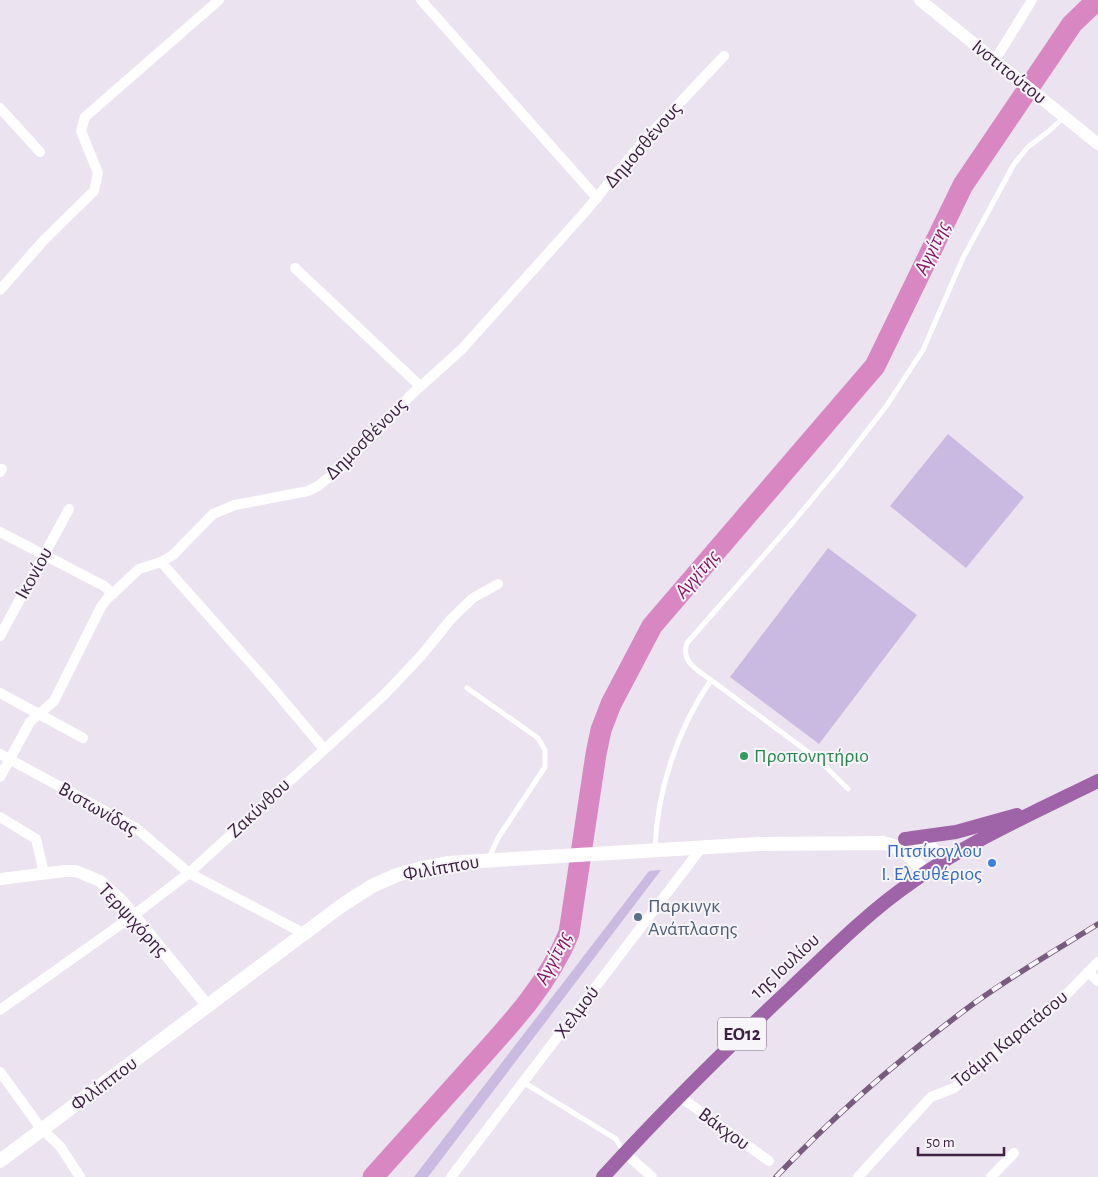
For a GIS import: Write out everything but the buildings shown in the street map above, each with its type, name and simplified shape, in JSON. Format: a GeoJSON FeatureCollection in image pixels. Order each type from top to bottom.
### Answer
{"type":"FeatureCollection","features":[{"type":"Feature","properties":{"kind":"main road","name":"ΕΟ12"},"geometry":{"type":"LineString","coordinates":[[942,862],[1098,780]]}},
{"type":"Feature","properties":{"kind":"main road"},"geometry":{"type":"LineString","coordinates":[[905,838],[956,832],[1044,807]]}},
{"type":"Feature","properties":{"kind":"main road","name":"Φιλίππου"},"geometry":{"type":"LineString","coordinates":[[884,843],[914,838],[933,848],[942,862]]}},
{"type":"Feature","properties":{"kind":"main road","name":"Φιλίππου"},"geometry":{"type":"LineString","coordinates":[[0,1161],[303,933],[357,895],[397,875],[442,864],[655,849],[758,844],[884,843],[894,845],[902,850],[925,873]]}},
{"type":"Feature","properties":{"kind":"main road","name":"1ης Ιουλίου"},"geometry":{"type":"LineString","coordinates":[[604,1177],[679,1096],[862,921],[888,899],[942,862]]}},
{"type":"Feature","properties":{"kind":"street"},"geometry":{"type":"LineString","coordinates":[[0,290],[44,240],[94,191],[98,173],[81,132],[85,117],[219,0]]}},
{"type":"Feature","properties":{"kind":"street"},"geometry":{"type":"LineString","coordinates":[[421,0],[597,198]]}},
{"type":"Feature","properties":{"kind":"street","name":"Ινστιτούτου"},"geometry":{"type":"LineString","coordinates":[[920,0],[1098,144]]}},
{"type":"Feature","properties":{"kind":"street"},"geometry":{"type":"LineString","coordinates":[[995,60],[1032,0]]}},
{"type":"Feature","properties":{"kind":"street","name":"Δημοσθένους"},"geometry":{"type":"LineString","coordinates":[[0,777],[30,722],[54,701],[102,607],[113,594],[140,568],[161,562],[173,554],[205,521],[217,512],[242,504],[302,493],[318,486],[369,439],[420,386],[462,349],[597,198],[641,144],[724,56]]}},
{"type":"Feature","properties":{"kind":"street"},"geometry":{"type":"LineString","coordinates":[[0,108],[40,152]]}},
{"type":"Feature","properties":{"kind":"street"},"geometry":{"type":"LineString","coordinates":[[295,268],[420,386]]}},
{"type":"Feature","properties":{"kind":"street","name":"Ικονίου"},"geometry":{"type":"LineString","coordinates":[[0,636],[69,509]]}},
{"type":"Feature","properties":{"kind":"street"},"geometry":{"type":"LineString","coordinates":[[0,532],[104,586],[113,594]]}},
{"type":"Feature","properties":{"kind":"street"},"geometry":{"type":"LineString","coordinates":[[161,562],[324,748]]}},
{"type":"Feature","properties":{"kind":"street","name":"Ζακύνθου"},"geometry":{"type":"LineString","coordinates":[[0,1010],[134,915],[189,873],[384,695],[420,657],[451,619],[473,598],[498,584]]}},
{"type":"Feature","properties":{"kind":"street"},"geometry":{"type":"LineString","coordinates":[[0,694],[82,738]]}},
{"type":"Feature","properties":{"kind":"street","name":"Βιστωνίδας"},"geometry":{"type":"LineString","coordinates":[[0,754],[136,828],[189,873],[303,933]]}},
{"type":"Feature","properties":{"kind":"street"},"geometry":{"type":"LineString","coordinates":[[0,817],[36,839],[44,873]]}},
{"type":"Feature","properties":{"kind":"street","name":"Χελμού"},"geometry":{"type":"LineString","coordinates":[[451,1177],[702,847]]}},
{"type":"Feature","properties":{"kind":"street","name":"Τερψιχόρης"},"geometry":{"type":"LineString","coordinates":[[3,880],[65,871],[88,875],[100,881],[134,915],[207,1005]]}},
{"type":"Feature","properties":{"kind":"street","name":"Τσάμη Καρατάσου"},"geometry":{"type":"LineString","coordinates":[[858,1177],[931,1097],[954,1088],[1056,1004],[1098,962]]}},
{"type":"Feature","properties":{"kind":"street"},"geometry":{"type":"LineString","coordinates":[[1088,972],[1098,981]]}},
{"type":"Feature","properties":{"kind":"street"},"geometry":{"type":"LineString","coordinates":[[0,1072],[43,1130],[60,1146],[80,1177]]}},
{"type":"Feature","properties":{"kind":"street","name":"Βάκχου"},"geometry":{"type":"LineString","coordinates":[[679,1096],[769,1162]]}},
{"type":"Feature","properties":{"kind":"street"},"geometry":{"type":"LineString","coordinates":[[625,1153],[652,1177]]}},
{"type":"Feature","properties":{"kind":"street"},"geometry":{"type":"LineString","coordinates":[[991,1177],[1014,1153]]}},
{"type":"Feature","properties":{"kind":"lane"},"geometry":{"type":"LineString","coordinates":[[848,789],[819,760],[688,662],[685,650],[689,639],[840,467],[887,405],[923,350],[963,258],[1014,164],[1028,147],[1064,117]]}},
{"type":"Feature","properties":{"kind":"lane"},"geometry":{"type":"LineString","coordinates":[[655,849],[660,809],[672,762],[694,706],[711,680]]}},
{"type":"Feature","properties":{"kind":"lane"},"geometry":{"type":"LineString","coordinates":[[467,688],[538,738],[545,750],[545,767],[498,838],[488,860]]}},
{"type":"Feature","properties":{"kind":"lane"},"geometry":{"type":"LineString","coordinates":[[523,1082],[616,1139],[625,1153]]}},
{"type":"Feature","properties":{"kind":"shaded area"},"geometry":{"type":"Polygon","coordinates":[[[948,434],[1024,497],[966,568],[890,506],[948,434]]]}},
{"type":"Feature","properties":{"kind":"shaded area"},"geometry":{"type":"Polygon","coordinates":[[[828,548],[917,615],[819,744],[730,677],[828,548]]]}},
{"type":"Feature","properties":{"kind":"shaded area"},"geometry":{"type":"Polygon","coordinates":[[[661,870],[428,1177],[414,1177],[649,871],[661,870]]]}},
{"type":"Feature","properties":{"kind":"waterway","name":"Αγγίτης"},"geometry":{"type":"LineString","coordinates":[[373,1177],[526,1005],[560,952],[569,933],[601,730],[611,704],[652,626],[875,366],[963,185],[1072,24],[1097,0]]}},
{"type":"Feature","properties":{"kind":"railway"},"geometry":{"type":"LineString","coordinates":[[776,1177],[822,1130],[921,1044],[988,993],[1098,924]]}},
{"type":"Feature","properties":{"kind":"place","name":"Προπονητήριο"},"geometry":{"type":"Point","coordinates":[744,756]}},
{"type":"Feature","properties":{"kind":"place","name":"Πιτσίκογλου Ι. Ελευθέριος"},"geometry":{"type":"Point","coordinates":[992,863]}},
{"type":"Feature","properties":{"kind":"place","name":"Παρκινγκ Ανάπλασης"},"geometry":{"type":"Point","coordinates":[638,917]}}]}
